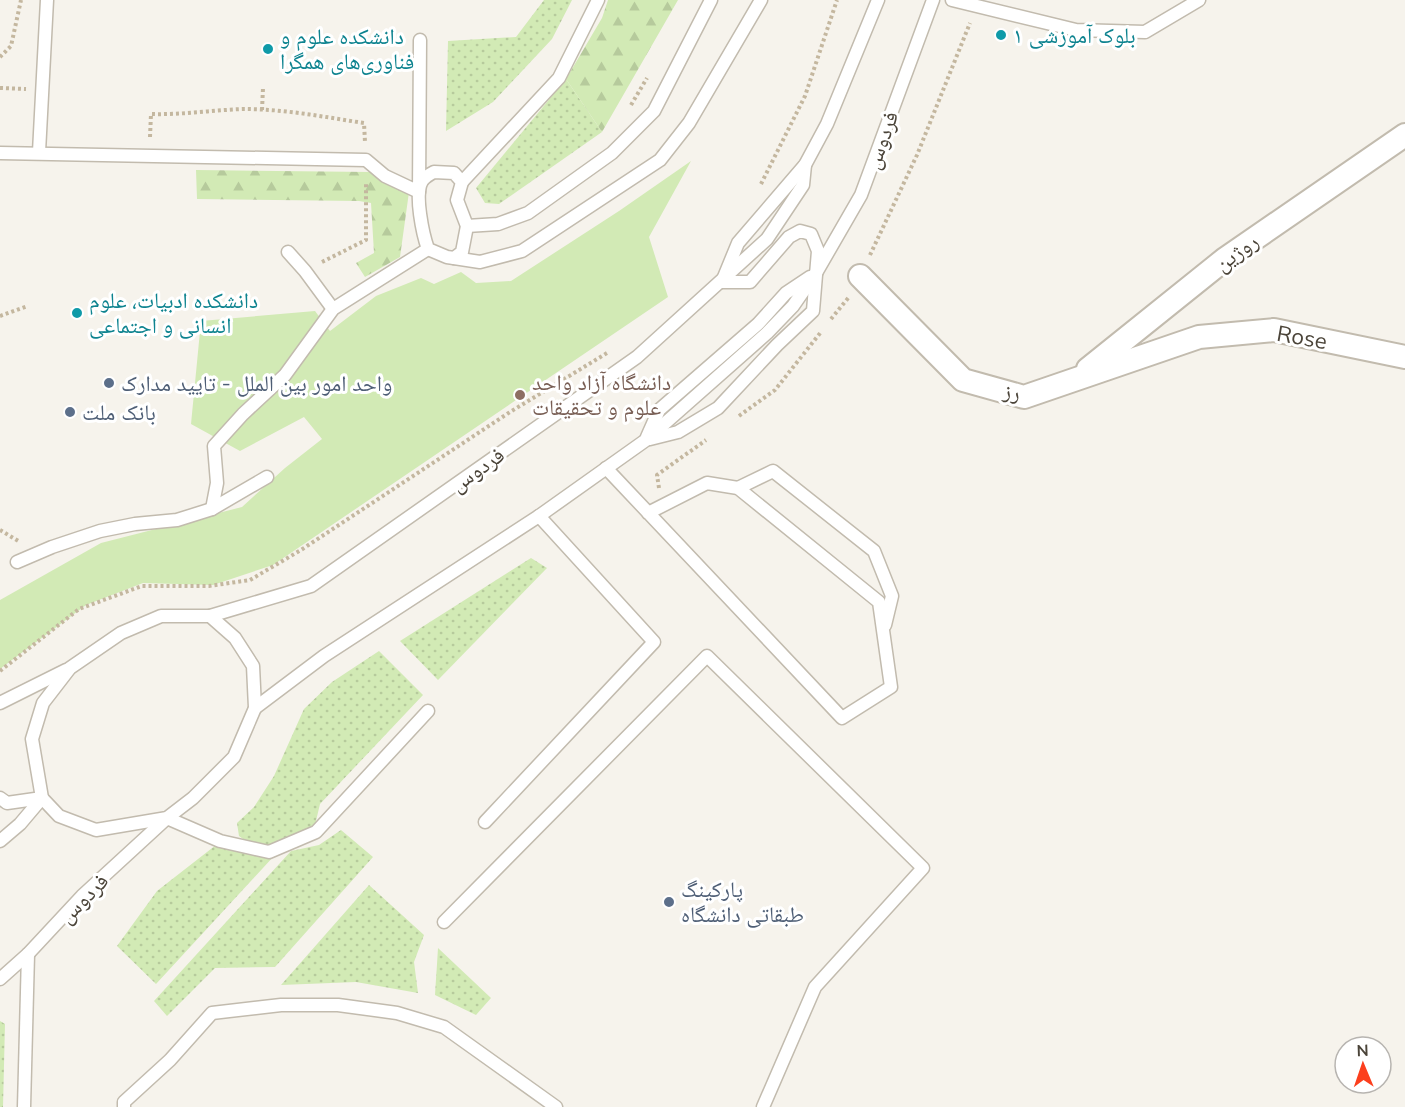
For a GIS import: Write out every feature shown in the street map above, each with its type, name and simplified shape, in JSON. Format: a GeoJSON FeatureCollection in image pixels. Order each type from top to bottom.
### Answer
{"type":"FeatureCollection","features":[{"type":"Feature","properties":{"kind":"street","name":"روژین"},"geometry":{"type":"LineString","coordinates":[[1075,380],[1225,259],[1405,135]]}},
{"type":"Feature","properties":{"kind":"street","name":"رز"},"geometry":{"type":"LineString","coordinates":[[860,276],[963,380],[1024,397],[1199,337]]}},
{"type":"Feature","properties":{"kind":"street","name":"Rose"},"geometry":{"type":"LineString","coordinates":[[1199,337],[1274,330],[1405,357]]}},
{"type":"Feature","properties":{"kind":"lane"},"geometry":{"type":"LineString","coordinates":[[39,152],[47,0]]}},
{"type":"Feature","properties":{"kind":"lane"},"geometry":{"type":"LineString","coordinates":[[454,258],[462,252],[467,226],[457,200],[462,182],[559,78],[598,0]]}},
{"type":"Feature","properties":{"kind":"lane"},"geometry":{"type":"LineString","coordinates":[[467,226],[498,224],[528,213],[612,153],[654,111],[711,0]]}},
{"type":"Feature","properties":{"kind":"lane"},"geometry":{"type":"LineString","coordinates":[[420,40],[419,192],[423,235],[428,249],[447,257],[480,262],[522,251],[660,160],[688,123],[761,0]]}},
{"type":"Feature","properties":{"kind":"lane"},"geometry":{"type":"LineString","coordinates":[[255,708],[324,656],[539,516],[646,440],[678,432],[718,408],[813,310],[818,251],[811,234],[800,231],[789,237],[750,282],[721,282],[738,243],[805,165],[827,124],[878,0]]}},
{"type":"Feature","properties":{"kind":"lane","name":"فردوس"},"geometry":{"type":"LineString","coordinates":[[646,440],[767,333],[793,306],[816,273],[861,195],[933,0]]}},
{"type":"Feature","properties":{"kind":"lane"},"geometry":{"type":"LineString","coordinates":[[952,0],[1076,30],[1145,32],[1199,0]]}},
{"type":"Feature","properties":{"kind":"lane"},"geometry":{"type":"LineString","coordinates":[[0,153],[366,160],[385,176],[419,192]]}},
{"type":"Feature","properties":{"kind":"lane","name":"فردوس"},"geometry":{"type":"LineString","coordinates":[[70,668],[121,633],[161,616],[210,616],[311,586],[637,357],[768,240],[803,185],[805,165]]}},
{"type":"Feature","properties":{"kind":"lane"},"geometry":{"type":"LineString","coordinates":[[419,192],[423,180],[434,172],[454,173],[462,182]]}},
{"type":"Feature","properties":{"kind":"lane"},"geometry":{"type":"LineString","coordinates":[[212,509],[217,483],[214,446],[243,414],[285,375],[333,309],[428,249]]}},
{"type":"Feature","properties":{"kind":"lane"},"geometry":{"type":"LineString","coordinates":[[288,252],[333,309]]}},
{"type":"Feature","properties":{"kind":"lane"},"geometry":{"type":"LineString","coordinates":[[606,468],[648,513],[842,718],[891,687],[879,602],[738,488],[707,483],[648,513]]}},
{"type":"Feature","properties":{"kind":"lane"},"geometry":{"type":"LineString","coordinates":[[738,488],[773,471],[874,551],[892,596],[883,632]]}},
{"type":"Feature","properties":{"kind":"lane"},"geometry":{"type":"LineString","coordinates":[[17,562],[52,547],[100,531],[135,524],[177,520],[212,509],[267,477]]}},
{"type":"Feature","properties":{"kind":"lane"},"geometry":{"type":"LineString","coordinates":[[485,822],[654,642],[539,516]]}},
{"type":"Feature","properties":{"kind":"lane"},"geometry":{"type":"LineString","coordinates":[[210,616],[235,638],[253,666],[255,708]]}},
{"type":"Feature","properties":{"kind":"lane"},"geometry":{"type":"LineString","coordinates":[[444,922],[707,656],[923,868],[815,987],[763,1107]]}},
{"type":"Feature","properties":{"kind":"lane"},"geometry":{"type":"LineString","coordinates":[[0,703],[70,668]]}},
{"type":"Feature","properties":{"kind":"lane"},"geometry":{"type":"LineString","coordinates":[[70,668],[44,704],[32,739],[42,798],[59,816],[96,830],[167,818],[220,841],[269,852],[316,832],[428,711]]}},
{"type":"Feature","properties":{"kind":"lane","name":"فردوس"},"geometry":{"type":"LineString","coordinates":[[0,979],[28,954],[82,897],[167,818],[194,798],[234,757],[255,708]]}},
{"type":"Feature","properties":{"kind":"lane"},"geometry":{"type":"LineString","coordinates":[[0,798],[7,802],[42,798]]}},
{"type":"Feature","properties":{"kind":"lane"},"geometry":{"type":"LineString","coordinates":[[0,841],[20,824],[42,798]]}},
{"type":"Feature","properties":{"kind":"lane"},"geometry":{"type":"LineString","coordinates":[[24,1107],[28,954]]}},
{"type":"Feature","properties":{"kind":"lane"},"geometry":{"type":"LineString","coordinates":[[124,1107],[124,1102],[170,1060],[212,1013],[281,1005],[350,1007],[397,1013],[444,1027],[556,1107]]}},
{"type":"Feature","properties":{"kind":"path"},"geometry":{"type":"LineString","coordinates":[[0,57],[10,46],[21,0]]}},
{"type":"Feature","properties":{"kind":"path"},"geometry":{"type":"LineString","coordinates":[[756,195],[805,96],[837,0]]}},
{"type":"Feature","properties":{"kind":"path"},"geometry":{"type":"LineString","coordinates":[[626,115],[648,77]]}},
{"type":"Feature","properties":{"kind":"path"},"geometry":{"type":"LineString","coordinates":[[0,88],[42,89]]}},
{"type":"Feature","properties":{"kind":"path"},"geometry":{"type":"LineString","coordinates":[[262,110],[263,88]]}},
{"type":"Feature","properties":{"kind":"path"},"geometry":{"type":"LineString","coordinates":[[149,155],[151,114],[284,110],[364,123],[366,160]]}},
{"type":"Feature","properties":{"kind":"path"},"geometry":{"type":"LineString","coordinates":[[305,271],[366,240],[366,175]]}},
{"type":"Feature","properties":{"kind":"path"},"geometry":{"type":"LineString","coordinates":[[0,316],[28,306]]}},
{"type":"Feature","properties":{"kind":"path"},"geometry":{"type":"LineString","coordinates":[[0,670],[79,609],[142,586],[209,586],[249,580],[302,550],[510,412],[611,350]]}},
{"type":"Feature","properties":{"kind":"green space"},"geometry":{"type":"Polygon","coordinates":[[[544,0],[572,0],[552,39],[493,102],[446,131],[448,41],[516,37],[544,0]]]}},
{"type":"Feature","properties":{"kind":"green space"},"geometry":{"type":"Polygon","coordinates":[[[608,0],[678,0],[602,132],[566,79],[602,18],[608,0]]]}},
{"type":"Feature","properties":{"kind":"green space"},"geometry":{"type":"Polygon","coordinates":[[[566,79],[602,132],[499,204],[485,203],[476,188],[566,79]]]}},
{"type":"Feature","properties":{"kind":"green space"},"geometry":{"type":"Polygon","coordinates":[[[691,161],[649,237],[668,297],[273,565],[213,585],[143,583],[86,605],[0,669],[0,600],[101,543],[242,507],[285,468],[322,439],[304,417],[240,451],[191,424],[201,321],[315,311],[330,331],[376,296],[421,278],[434,284],[461,272],[476,283],[511,281],[691,161]]]}},
{"type":"Feature","properties":{"kind":"green space"},"geometry":{"type":"Polygon","coordinates":[[[196,170],[371,172],[409,192],[400,257],[365,277],[356,263],[374,253],[371,203],[197,199],[196,170]]]}},
{"type":"Feature","properties":{"kind":"green space"},"geometry":{"type":"Polygon","coordinates":[[[531,558],[547,568],[438,680],[400,641],[531,558]]]}},
{"type":"Feature","properties":{"kind":"green space"},"geometry":{"type":"Polygon","coordinates":[[[379,651],[423,695],[320,804],[315,825],[288,841],[268,846],[248,842],[239,836],[237,823],[254,807],[274,776],[304,709],[332,682],[379,651]]]}},
{"type":"Feature","properties":{"kind":"green space"},"geometry":{"type":"Polygon","coordinates":[[[341,830],[373,857],[275,967],[215,968],[167,1016],[154,1001],[291,851],[319,845],[341,830]]]}},
{"type":"Feature","properties":{"kind":"green space"},"geometry":{"type":"Polygon","coordinates":[[[216,845],[244,853],[274,856],[156,984],[117,946],[157,891],[216,845]]]}},
{"type":"Feature","properties":{"kind":"green space"},"geometry":{"type":"Polygon","coordinates":[[[369,885],[424,935],[414,962],[418,993],[356,982],[281,985],[369,885]]]}},
{"type":"Feature","properties":{"kind":"green space"},"geometry":{"type":"Polygon","coordinates":[[[438,948],[491,998],[476,1015],[435,995],[438,948]]]}},
{"type":"Feature","properties":{"kind":"green space"},"geometry":{"type":"Polygon","coordinates":[[[0,1021],[5,1024],[3,1107],[0,1107],[0,1021]]]}},
{"type":"Feature","properties":{"kind":"place","name":"بلوک آموزشی ۱"},"geometry":{"type":"Point","coordinates":[1001,35]}},
{"type":"Feature","properties":{"kind":"place","name":"دانشکده علوم و فناوری‌های همگرا"},"geometry":{"type":"Point","coordinates":[268,49]}},
{"type":"Feature","properties":{"kind":"place","name":"دانشکده ادبیات، علوم انسانی و اجتماعی"},"geometry":{"type":"Point","coordinates":[77,313]}},
{"type":"Feature","properties":{"kind":"place","name":"واحد امور بین الملل - تایید مدارک"},"geometry":{"type":"Point","coordinates":[109,383]}},
{"type":"Feature","properties":{"kind":"place","name":"دانشگاه آزاد واحد علوم و تحقیقات"},"geometry":{"type":"Point","coordinates":[520,395]}},
{"type":"Feature","properties":{"kind":"place","name":"بانک ملت"},"geometry":{"type":"Point","coordinates":[70,412]}},
{"type":"Feature","properties":{"kind":"place","name":"پارکینگ طبقاتی دانشگاه"},"geometry":{"type":"Point","coordinates":[669,902]}}]}
